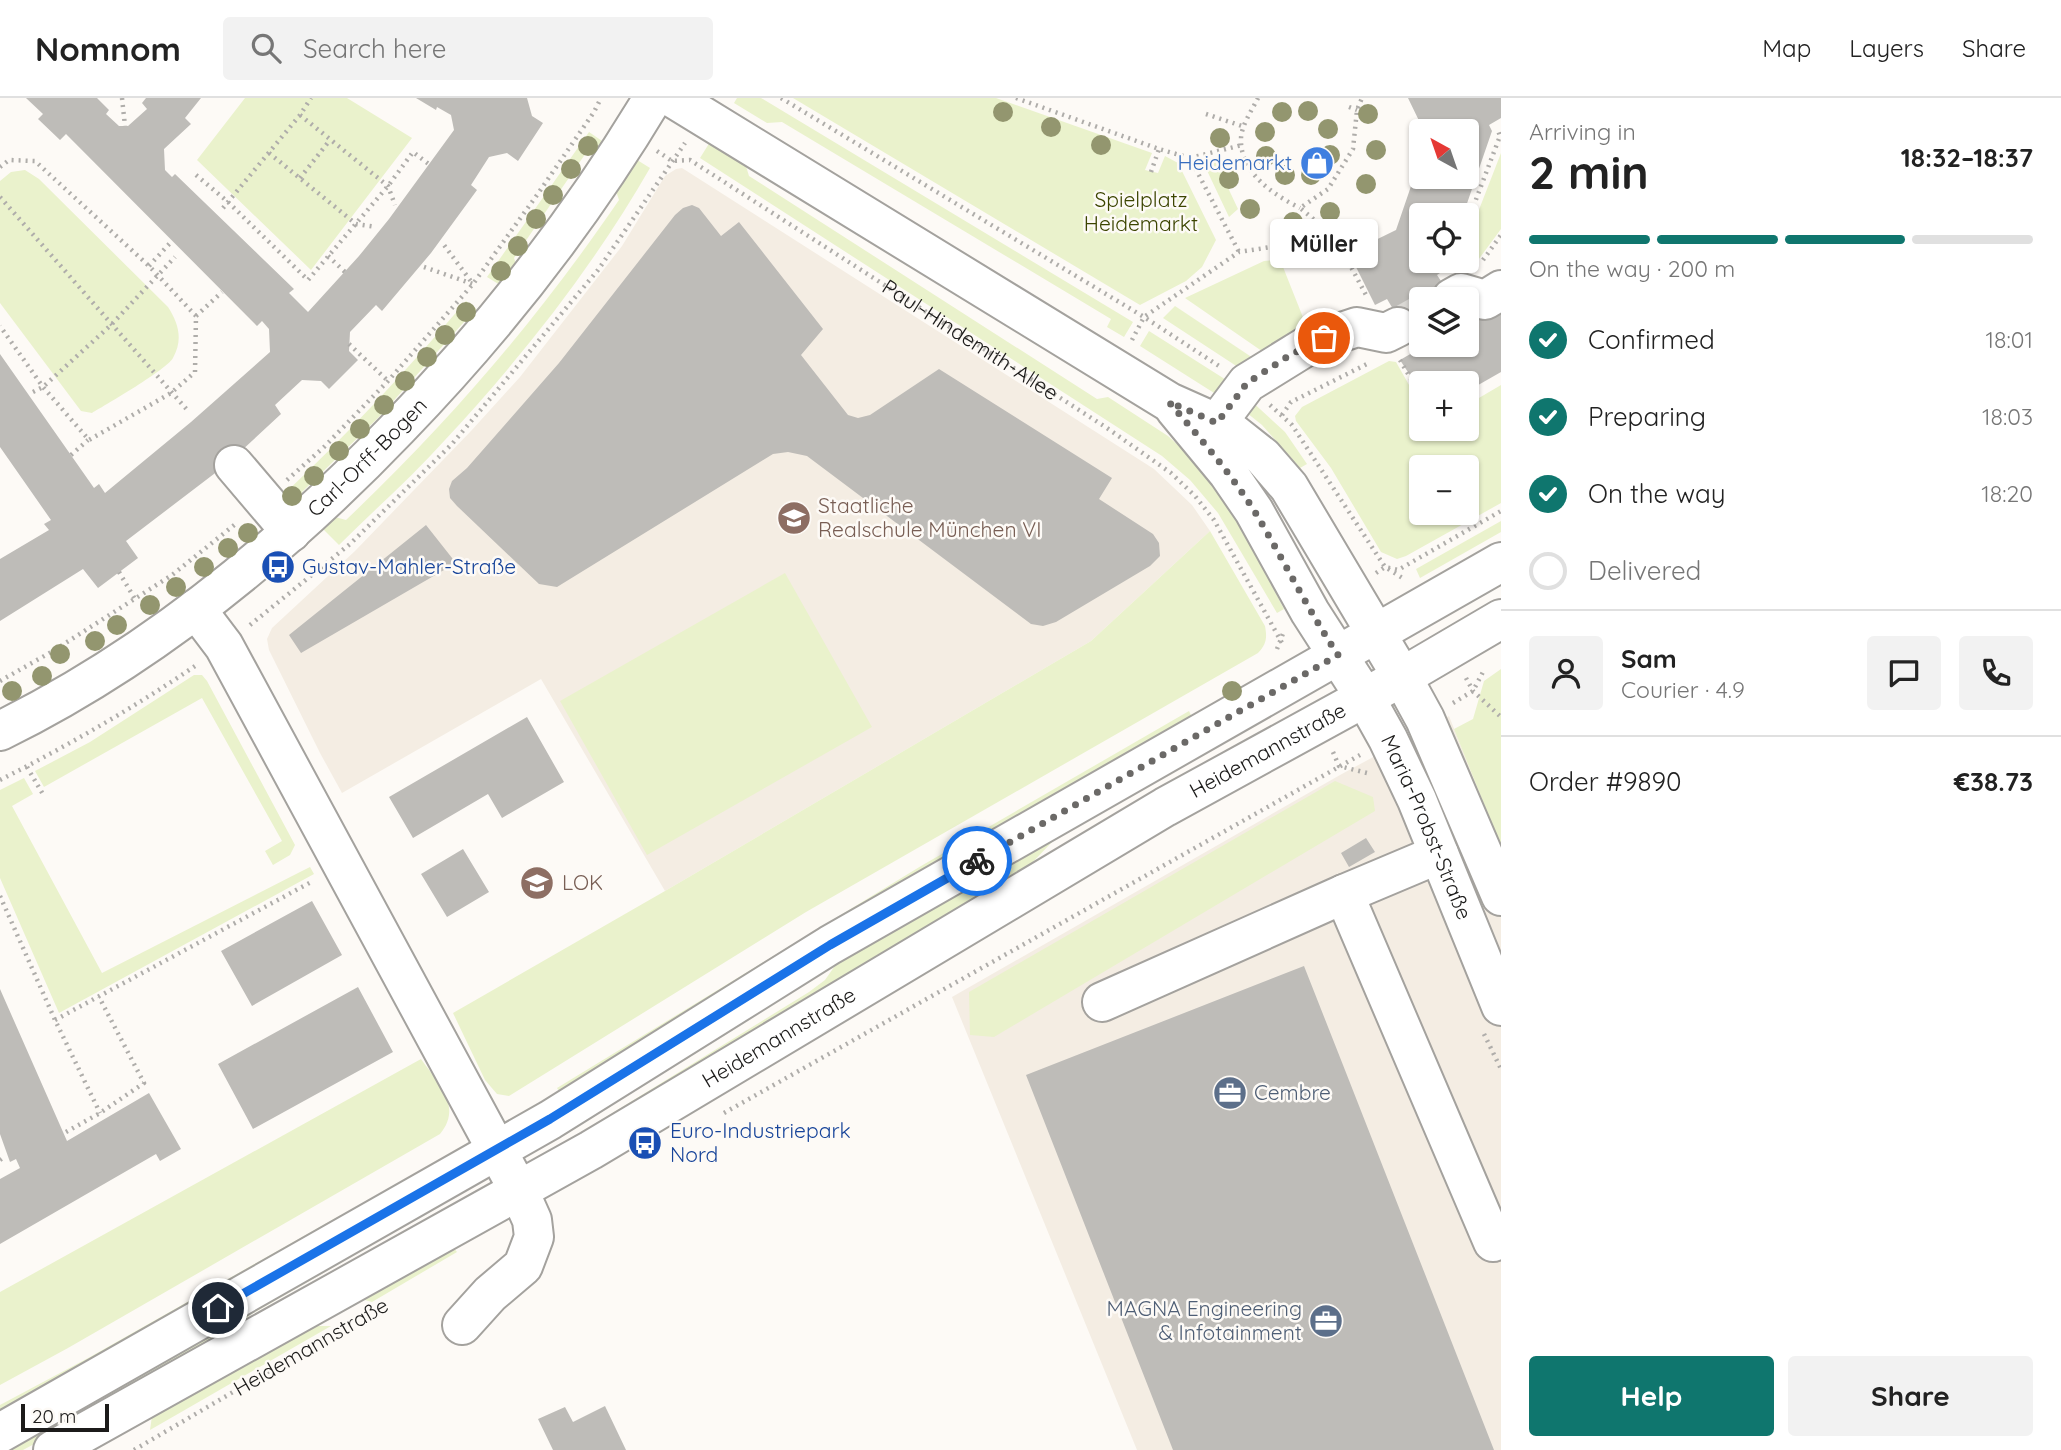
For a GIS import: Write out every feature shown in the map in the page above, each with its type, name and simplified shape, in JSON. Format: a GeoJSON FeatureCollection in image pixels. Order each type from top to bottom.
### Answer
{"type":"FeatureCollection","features":[{"type":"Feature","properties":{"kind":"street","name":"Carl-Orff-Bogen"},"geometry":{"type":"LineString","coordinates":[[0,731],[27,718],[134,654],[196,609],[291,532],[354,474],[503,314],[551,252],[653,98]]}},
{"type":"Feature","properties":{"kind":"street"},"geometry":{"type":"LineString","coordinates":[[673,98],[1169,402],[1225,427],[1263,457],[1289,487],[1402,677]]}},
{"type":"Feature","properties":{"kind":"street"},"geometry":{"type":"LineString","coordinates":[[1479,298],[1485,300],[1501,290]]}},
{"type":"Feature","properties":{"kind":"street"},"geometry":{"type":"LineString","coordinates":[[1217,423],[1247,383],[1315,341],[1357,327],[1393,337]]}},
{"type":"Feature","properties":{"kind":"street"},"geometry":{"type":"LineString","coordinates":[[1169,402],[1228,473],[1254,511],[1310,612],[1338,655]]}},
{"type":"Feature","properties":{"kind":"street"},"geometry":{"type":"LineString","coordinates":[[234,466],[291,532]]}},
{"type":"Feature","properties":{"kind":"street"},"geometry":{"type":"LineString","coordinates":[[0,1433],[572,1106],[830,945],[1501,562]]}},
{"type":"Feature","properties":{"kind":"street"},"geometry":{"type":"LineString","coordinates":[[196,609],[224,646],[519,1191],[531,1220],[534,1237],[523,1266],[490,1294],[462,1325]]}},
{"type":"Feature","properties":{"kind":"street","name":"Heidemannstraße"},"geometry":{"type":"LineString","coordinates":[[53,1450],[592,1150],[1165,807],[1501,620]]}},
{"type":"Feature","properties":{"kind":"street","name":"Maria-Probst-Straße"},"geometry":{"type":"LineString","coordinates":[[1338,655],[1388,739],[1417,800],[1501,1006]]}},
{"type":"Feature","properties":{"kind":"street","name":"Maria-Probst-Straße"},"geometry":{"type":"LineString","coordinates":[[1402,677],[1425,719],[1501,896]]}},
{"type":"Feature","properties":{"kind":"street"},"geometry":{"type":"LineString","coordinates":[[1102,1002],[1439,854]]}},
{"type":"Feature","properties":{"kind":"street"},"geometry":{"type":"LineString","coordinates":[[1344,894],[1498,1247]]}},
{"type":"Feature","properties":{"kind":"path"},"geometry":{"type":"LineString","coordinates":[[122,98],[125,125]]}},
{"type":"Feature","properties":{"kind":"path"},"geometry":{"type":"LineString","coordinates":[[223,208],[312,98]]}},
{"type":"Feature","properties":{"kind":"path","name":"Carl-Orff-Bogen"},"geometry":{"type":"LineString","coordinates":[[2,680],[53,651],[172,575],[265,501],[324,447],[388,381],[473,284],[537,195],[601,98]]}},
{"type":"Feature","properties":{"kind":"path"},"geometry":{"type":"LineString","coordinates":[[1016,98],[1190,158],[1242,145]]}},
{"type":"Feature","properties":{"kind":"path"},"geometry":{"type":"LineString","coordinates":[[1258,98],[1241,138],[1245,161],[1272,194],[1300,208],[1335,237],[1393,337],[1409,371]]}},
{"type":"Feature","properties":{"kind":"path"},"geometry":{"type":"LineString","coordinates":[[1300,208],[1328,189],[1353,149],[1357,110],[1362,98]]}},
{"type":"Feature","properties":{"kind":"path"},"geometry":{"type":"LineString","coordinates":[[1349,107],[1357,110]]}},
{"type":"Feature","properties":{"kind":"path","name":"Paul-Hindemith-Allee"},"geometry":{"type":"LineString","coordinates":[[594,112],[673,161],[690,160],[1096,421],[1171,473],[1195,496],[1214,520],[1281,641]]}},
{"type":"Feature","properties":{"kind":"path"},"geometry":{"type":"LineString","coordinates":[[1206,114],[1245,127]]}},
{"type":"Feature","properties":{"kind":"path"},"geometry":{"type":"LineString","coordinates":[[300,115],[388,186],[395,205]]}},
{"type":"Feature","properties":{"kind":"path"},"geometry":{"type":"LineString","coordinates":[[1475,203],[1498,145],[1500,136],[1497,128]]}},
{"type":"Feature","properties":{"kind":"path"},"geometry":{"type":"LineString","coordinates":[[300,178],[330,140]]}},
{"type":"Feature","properties":{"kind":"path"},"geometry":{"type":"LineString","coordinates":[[1151,172],[1159,149]]}},
{"type":"Feature","properties":{"kind":"path"},"geometry":{"type":"LineString","coordinates":[[196,175],[308,279],[388,186],[413,152],[430,166]]}},
{"type":"Feature","properties":{"kind":"path"},"geometry":{"type":"LineString","coordinates":[[269,153],[356,224],[376,226]]}},
{"type":"Feature","properties":{"kind":"path"},"geometry":{"type":"LineString","coordinates":[[1190,158],[1239,252]]}},
{"type":"Feature","properties":{"kind":"path"},"geometry":{"type":"LineString","coordinates":[[0,167],[9,160],[35,161],[158,275],[196,316],[195,372],[172,393],[89,440],[71,455]]}},
{"type":"Feature","properties":{"kind":"path"},"geometry":{"type":"LineString","coordinates":[[0,197],[189,412]]}},
{"type":"Feature","properties":{"kind":"path"},"geometry":{"type":"LineString","coordinates":[[1118,369],[1144,317],[1239,252],[1335,237]]}},
{"type":"Feature","properties":{"kind":"path"},"geometry":{"type":"LineString","coordinates":[[149,267],[171,242]]}},
{"type":"Feature","properties":{"kind":"path"},"geometry":{"type":"LineString","coordinates":[[444,245],[473,284]]}},
{"type":"Feature","properties":{"kind":"path"},"geometry":{"type":"LineString","coordinates":[[328,256],[345,272]]}},
{"type":"Feature","properties":{"kind":"path"},"geometry":{"type":"LineString","coordinates":[[33,392],[43,387],[111,325],[175,257]]}},
{"type":"Feature","properties":{"kind":"path"},"geometry":{"type":"LineString","coordinates":[[424,267],[473,284]]}},
{"type":"Feature","properties":{"kind":"path"},"geometry":{"type":"LineString","coordinates":[[196,316],[222,292]]}},
{"type":"Feature","properties":{"kind":"path"},"geometry":{"type":"LineString","coordinates":[[0,326],[43,387],[89,440]]}},
{"type":"Feature","properties":{"kind":"path"},"geometry":{"type":"LineString","coordinates":[[1282,415],[1291,402],[1393,337]]}},
{"type":"Feature","properties":{"kind":"path"},"geometry":{"type":"LineString","coordinates":[[349,344],[388,381]]}},
{"type":"Feature","properties":{"kind":"path"},"geometry":{"type":"LineString","coordinates":[[119,572],[135,598]]}},
{"type":"Feature","properties":{"kind":"path"},"geometry":{"type":"LineString","coordinates":[[1425,719],[1473,691],[1485,667]]}},
{"type":"Feature","properties":{"kind":"path"},"geometry":{"type":"LineString","coordinates":[[0,673],[2,680]]}},
{"type":"Feature","properties":{"kind":"path"},"geometry":{"type":"LineString","coordinates":[[1473,691],[1501,717]]}},
{"type":"Feature","properties":{"kind":"path","name":"Heidemannstraße"},"geometry":{"type":"LineString","coordinates":[[712,1120],[1388,739]]}},
{"type":"Feature","properties":{"kind":"path"},"geometry":{"type":"LineString","coordinates":[[27,766],[38,790],[44,796]]}},
{"type":"Feature","properties":{"kind":"path"},"geometry":{"type":"LineString","coordinates":[[55,1020],[343,866]]}},
{"type":"Feature","properties":{"kind":"path"},"geometry":{"type":"LineString","coordinates":[[0,896],[100,1113]]}},
{"type":"Feature","properties":{"kind":"path"},"geometry":{"type":"LineString","coordinates":[[66,1132],[144,1083],[99,997]]}},
{"type":"Feature","properties":{"kind":"path","name":"Heidemannstraße"},"geometry":{"type":"LineString","coordinates":[[134,1450],[276,1368]]}},
{"type":"Feature","properties":{"kind":"shaded area","name":"Staatliche Realschule München VI"},"geometry":{"type":"Polygon","coordinates":[[[682,168],[1154,469],[1192,505],[1210,531],[1091,641],[665,891],[541,679],[342,793],[269,650],[267,639],[272,628],[355,551],[520,377],[622,246],[665,176],[682,168]]]}},
{"type":"Feature","properties":{"kind":"shaded area"},"geometry":{"type":"Polygon","coordinates":[[[1449,716],[1501,847],[1501,1450],[1137,1450],[952,997],[1340,775],[1449,716]]]}},
{"type":"Feature","properties":{"kind":"green space"},"geometry":{"type":"Polygon","coordinates":[[[245,98],[347,98],[412,138],[311,270],[197,160],[245,98]]]}},
{"type":"Feature","properties":{"kind":"green space"},"geometry":{"type":"Polygon","coordinates":[[[737,98],[761,98],[1133,322],[1124,337],[1107,327],[1111,319],[782,122],[767,123],[734,103],[737,98]]]}},
{"type":"Feature","properties":{"kind":"green space","name":"Spielplatz Heidemarkt"},"geometry":{"type":"Polygon","coordinates":[[[793,98],[996,98],[1152,153],[1145,170],[1158,173],[1165,156],[1178,163],[1216,240],[1202,267],[1186,281],[1140,305],[793,98]]]}},
{"type":"Feature","properties":{"kind":"green space"},"geometry":{"type":"Polygon","coordinates":[[[589,132],[605,143],[599,151],[588,150],[514,258],[517,267],[500,285],[487,277],[589,132]]]}},
{"type":"Feature","properties":{"kind":"green space"},"geometry":{"type":"Polygon","coordinates":[[[710,142],[745,163],[749,176],[1097,399],[1108,397],[1168,436],[1191,457],[1230,506],[1284,609],[1277,613],[1218,513],[1190,480],[1162,456],[700,158],[710,142]]]}},
{"type":"Feature","properties":{"kind":"green space"},"geometry":{"type":"Polygon","coordinates":[[[1501,153],[1501,229],[1479,259],[1479,210],[1501,153]]]}},
{"type":"Feature","properties":{"kind":"green space"},"geometry":{"type":"Polygon","coordinates":[[[634,158],[650,168],[605,240],[555,310],[502,376],[445,440],[339,545],[323,529],[335,517],[346,520],[421,445],[491,368],[557,287],[619,200],[615,188],[634,158]]]}},
{"type":"Feature","properties":{"kind":"green space"},"geometry":{"type":"Polygon","coordinates":[[[1214,158],[1238,209],[1229,217],[1202,160],[1214,158]]]}},
{"type":"Feature","properties":{"kind":"green space"},"geometry":{"type":"Polygon","coordinates":[[[25,170],[39,179],[168,307],[177,326],[179,338],[173,358],[136,387],[92,413],[81,411],[0,303],[0,181],[11,172],[25,170]]]}},
{"type":"Feature","properties":{"kind":"green space"},"geometry":{"type":"Polygon","coordinates":[[[1276,260],[1283,267],[1310,335],[1269,356],[1185,298],[1264,261],[1276,260]]]}},
{"type":"Feature","properties":{"kind":"green space"},"geometry":{"type":"Polygon","coordinates":[[[466,301],[476,309],[480,318],[464,322],[379,417],[302,492],[297,508],[280,498],[376,402],[466,301]]]}},
{"type":"Feature","properties":{"kind":"green space"},"geometry":{"type":"Polygon","coordinates":[[[1175,306],[1259,362],[1247,373],[1163,318],[1175,306]]]}},
{"type":"Feature","properties":{"kind":"green space"},"geometry":{"type":"Polygon","coordinates":[[[1149,331],[1231,383],[1222,398],[1140,346],[1149,331]]]}},
{"type":"Feature","properties":{"kind":"green space"},"geometry":{"type":"Polygon","coordinates":[[[1389,361],[1396,362],[1409,385],[1409,441],[1479,441],[1479,398],[1501,385],[1501,503],[1479,515],[1479,455],[1409,455],[1409,525],[1462,525],[1397,559],[1381,552],[1331,468],[1295,416],[1302,407],[1389,361]]]}},
{"type":"Feature","properties":{"kind":"green space"},"geometry":{"type":"Polygon","coordinates":[[[1249,399],[1285,432],[1307,464],[1300,468],[1262,425],[1242,409],[1249,399]]]}},
{"type":"Feature","properties":{"kind":"green space"},"geometry":{"type":"Polygon","coordinates":[[[1501,521],[1501,532],[1420,578],[1416,569],[1501,521]]]}},
{"type":"Feature","properties":{"kind":"green space"},"geometry":{"type":"Polygon","coordinates":[[[1210,531],[1265,626],[1266,640],[1258,653],[806,912],[509,1096],[497,1094],[485,1080],[453,1013],[1091,641],[1210,531]]]}},
{"type":"Feature","properties":{"kind":"green space"},"geometry":{"type":"Polygon","coordinates":[[[785,573],[872,727],[647,855],[560,701],[785,573]]]}},
{"type":"Feature","properties":{"kind":"green space"},"geometry":{"type":"Polygon","coordinates":[[[1501,669],[1501,847],[1454,729],[1473,719],[1484,681],[1501,669]]]}},
{"type":"Feature","properties":{"kind":"green space"},"geometry":{"type":"Polygon","coordinates":[[[194,675],[202,675],[207,681],[295,845],[290,855],[273,865],[265,851],[282,841],[202,698],[44,787],[35,771],[90,742],[194,675]]]}},
{"type":"Feature","properties":{"kind":"green space"},"geometry":{"type":"Polygon","coordinates":[[[1283,702],[1286,708],[1066,833],[1053,841],[1028,867],[585,1139],[580,1133],[809,992],[825,980],[839,960],[1283,702]]]}},
{"type":"Feature","properties":{"kind":"green space"},"geometry":{"type":"Polygon","coordinates":[[[1189,711],[1194,721],[562,1096],[557,1088],[921,866],[1189,711]]]}},
{"type":"Feature","properties":{"kind":"green space"},"geometry":{"type":"Polygon","coordinates":[[[24,778],[33,794],[12,806],[102,973],[310,867],[314,874],[59,1013],[0,878],[0,790],[24,778]]]}},
{"type":"Feature","properties":{"kind":"green space"},"geometry":{"type":"Polygon","coordinates":[[[1335,781],[1373,797],[1375,811],[994,1037],[970,1035],[969,992],[1335,781]]]}},
{"type":"Feature","properties":{"kind":"green space"},"geometry":{"type":"Polygon","coordinates":[[[421,1059],[441,1086],[449,1104],[446,1124],[440,1134],[0,1385],[0,1292],[421,1059]]]}},
{"type":"Feature","properties":{"kind":"green space"},"geometry":{"type":"Polygon","coordinates":[[[434,1200],[438,1207],[250,1315],[237,1326],[49,1436],[23,1450],[2,1450],[434,1200]]]}},
{"type":"Feature","properties":{"kind":"green space"},"geometry":{"type":"Polygon","coordinates":[[[341,1215],[344,1220],[0,1417],[0,1405],[341,1215]]]}},
{"type":"Feature","properties":{"kind":"green space"},"geometry":{"type":"Polygon","coordinates":[[[453,1247],[457,1252],[372,1302],[361,1299],[453,1247]]]}},
{"type":"Feature","properties":{"kind":"green space"},"geometry":{"type":"Polygon","coordinates":[[[313,1326],[331,1326],[150,1430],[152,1416],[313,1326]]]}},
{"type":"Feature","properties":{"kind":"building"},"geometry":{"type":"Polygon","coordinates":[[[26,98],[97,98],[109,110],[106,114],[119,126],[128,126],[147,109],[142,103],[146,98],[201,98],[185,118],[191,124],[164,149],[165,170],[172,177],[175,174],[294,289],[289,293],[308,312],[389,219],[454,130],[451,115],[416,98],[527,98],[532,116],[543,123],[518,161],[507,153],[489,157],[471,185],[477,190],[431,253],[382,311],[376,305],[350,332],[349,351],[358,360],[329,389],[321,381],[302,380],[275,405],[281,414],[227,464],[126,541],[138,558],[98,588],[83,569],[0,621],[0,559],[49,530],[44,524],[51,520],[0,447],[0,354],[94,488],[99,484],[105,493],[270,352],[269,329],[262,321],[257,326],[66,134],[60,140],[38,119],[43,114],[26,98]]]}},
{"type":"Feature","properties":{"kind":"building"},"geometry":{"type":"Polygon","coordinates":[[[1408,98],[1501,98],[1501,118],[1489,125],[1492,131],[1479,169],[1479,119],[1418,119],[1408,98]]]}},
{"type":"Feature","properties":{"kind":"building"},"geometry":{"type":"Polygon","coordinates":[[[1410,189],[1472,189],[1467,203],[1409,203],[1409,273],[1440,273],[1437,275],[1445,287],[1409,287],[1407,343],[1389,311],[1393,309],[1387,299],[1375,305],[1349,253],[1396,230],[1410,189]]]}},
{"type":"Feature","properties":{"kind":"building"},"geometry":{"type":"Polygon","coordinates":[[[692,205],[699,208],[721,236],[739,222],[823,329],[801,355],[848,415],[858,418],[870,415],[939,369],[1112,478],[1099,499],[1153,534],[1159,543],[1160,556],[1150,566],[1056,622],[1043,626],[1031,624],[807,456],[788,452],[773,454],[557,587],[539,584],[450,498],[452,481],[467,468],[559,363],[675,215],[692,205]]]}},
{"type":"Feature","properties":{"kind":"building"},"geometry":{"type":"Polygon","coordinates":[[[1501,307],[1501,372],[1479,385],[1479,371],[1409,371],[1409,374],[1400,360],[1409,355],[1409,357],[1479,357],[1479,314],[1487,309],[1501,307]]]}},
{"type":"Feature","properties":{"kind":"building"},"geometry":{"type":"Polygon","coordinates":[[[426,525],[456,563],[301,653],[289,635],[426,525]]]}},
{"type":"Feature","properties":{"kind":"building"},"geometry":{"type":"Polygon","coordinates":[[[527,717],[564,782],[502,818],[488,794],[413,838],[389,797],[527,717]]]}},
{"type":"Feature","properties":{"kind":"building"},"geometry":{"type":"Polygon","coordinates":[[[1366,838],[1375,852],[1349,867],[1341,853],[1366,838]]]}},
{"type":"Feature","properties":{"kind":"building"},"geometry":{"type":"Polygon","coordinates":[[[463,849],[489,892],[447,917],[421,874],[463,849]]]}},
{"type":"Feature","properties":{"kind":"building"},"geometry":{"type":"Polygon","coordinates":[[[312,901],[342,955],[252,1006],[221,951],[312,901]]]}},
{"type":"Feature","properties":{"kind":"building"},"geometry":{"type":"Polygon","coordinates":[[[1304,966],[1494,1450],[1173,1450],[1026,1075],[1304,966]]]}},
{"type":"Feature","properties":{"kind":"building"},"geometry":{"type":"Polygon","coordinates":[[[358,987],[393,1052],[253,1129],[218,1064],[358,987]]]}},
{"type":"Feature","properties":{"kind":"building"},"geometry":{"type":"Polygon","coordinates":[[[0,989],[67,1141],[149,1093],[181,1149],[160,1161],[156,1154],[0,1244],[0,1179],[20,1168],[16,1159],[10,1162],[0,1134],[0,989]]]}},
{"type":"Feature","properties":{"kind":"building"},"geometry":{"type":"Polygon","coordinates":[[[605,1406],[626,1450],[553,1450],[538,1419],[565,1407],[573,1422],[605,1406]]]}},
{"type":"Feature","properties":{"kind":"tunnel"},"geometry":{"type":"LineString","coordinates":[[1398,327],[1409,321]]}},
{"type":"Feature","properties":{"kind":"way so far"},"geometry":{"type":"LineString","coordinates":[[977,861],[1338,655],[1310,612],[1254,511],[1228,473],[1169,402],[1217,423],[1247,383],[1290,355],[1324,338]]}},
{"type":"Feature","properties":{"kind":"place","name":"Heidemarkt"},"geometry":{"type":"Point","coordinates":[1317,163]}},
{"type":"Feature","properties":{"kind":"place","name":"Müller"},"geometry":{"type":"Point","coordinates":[1324,338]}},
{"type":"Feature","properties":{"kind":"place","name":"Staatliche Realschule München VI"},"geometry":{"type":"Point","coordinates":[794,518]}},
{"type":"Feature","properties":{"kind":"place","name":"Gustav-Mahler-Straße"},"geometry":{"type":"Point","coordinates":[278,567]}},
{"type":"Feature","properties":{"kind":"place","name":"LOK"},"geometry":{"type":"Point","coordinates":[537,883]}},
{"type":"Feature","properties":{"kind":"place","name":"Cembre"},"geometry":{"type":"Point","coordinates":[1230,1093]}},
{"type":"Feature","properties":{"kind":"place","name":"Euro-Industriepark Nord"},"geometry":{"type":"Point","coordinates":[645,1143]}},
{"type":"Feature","properties":{"kind":"place","name":"MAGNA Engineering & Infotainment"},"geometry":{"type":"Point","coordinates":[1326,1321]}},
{"type":"Feature","properties":{"kind":"route"},"geometry":{"type":"LineString","coordinates":[[218,1308],[550,1119],[830,945],[977,861]]}}]}
